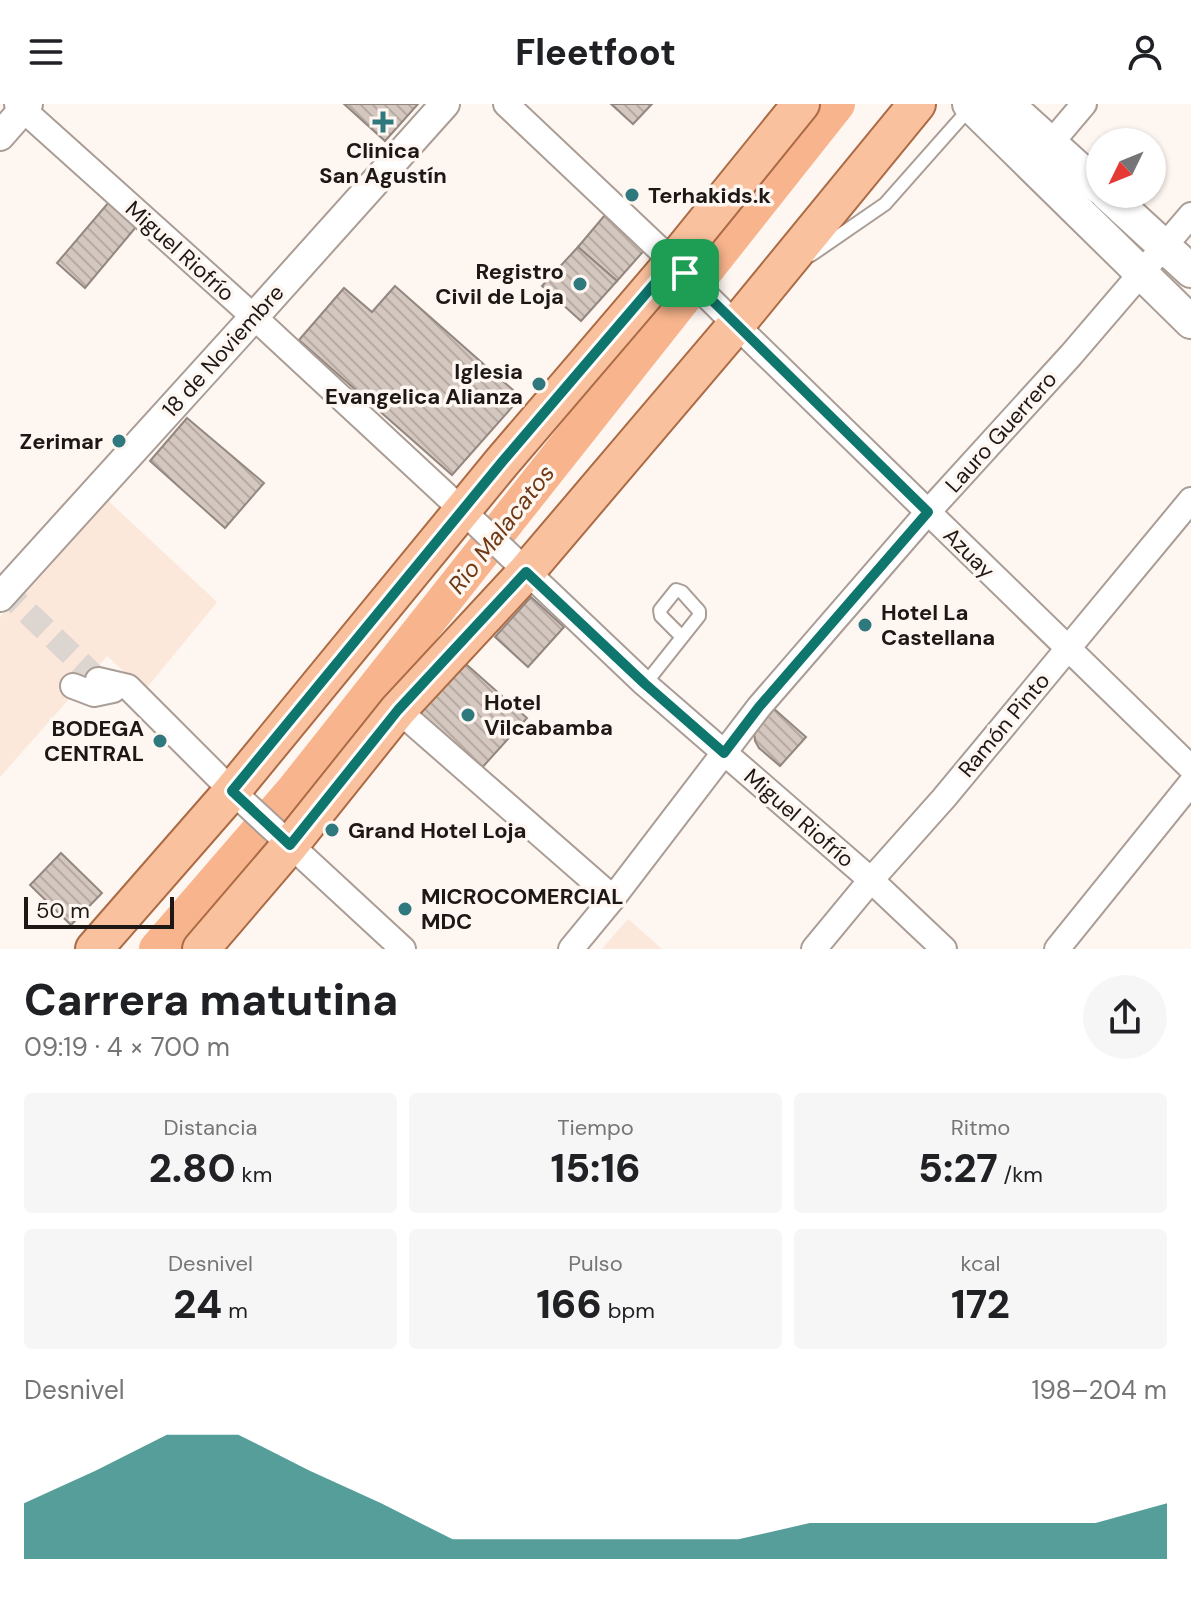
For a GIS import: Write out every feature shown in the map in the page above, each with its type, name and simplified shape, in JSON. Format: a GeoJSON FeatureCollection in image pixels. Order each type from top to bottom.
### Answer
{"type":"FeatureCollection","features":[{"type":"Feature","properties":{"kind":"main road"},"geometry":{"type":"LineString","coordinates":[[94,949],[679,268],[801,104]]}},
{"type":"Feature","properties":{"kind":"main road"},"geometry":{"type":"LineString","coordinates":[[201,949],[290,845],[398,710],[732,321],[774,278],[917,104]]}},
{"type":"Feature","properties":{"kind":"main road"},"geometry":{"type":"LineString","coordinates":[[970,105],[1010,118],[1051,143],[1086,175]]}},
{"type":"Feature","properties":{"kind":"main road"},"geometry":{"type":"LineString","coordinates":[[1010,118],[1141,273],[1191,322]]}},
{"type":"Feature","properties":{"kind":"main road"},"geometry":{"type":"LineString","coordinates":[[1122,208],[1191,271]]}},
{"type":"Feature","properties":{"kind":"street","name":"18 de Noviembre"},"geometry":{"type":"LineString","coordinates":[[3,583],[254,317],[445,104]]}},
{"type":"Feature","properties":{"kind":"street","name":"Azuay"},"geometry":{"type":"LineString","coordinates":[[506,104],[679,268],[1191,768]]}},
{"type":"Feature","properties":{"kind":"street"},"geometry":{"type":"LineString","coordinates":[[1051,143],[1084,104]]}},
{"type":"Feature","properties":{"kind":"street","name":"Miguel Riofrío"},"geometry":{"type":"LineString","coordinates":[[22,106],[254,317],[645,684],[871,880],[944,949]]}},
{"type":"Feature","properties":{"kind":"street"},"geometry":{"type":"LineString","coordinates":[[0,136],[22,106]]}},
{"type":"Feature","properties":{"kind":"street","name":"Lauro Guerrero"},"geometry":{"type":"LineString","coordinates":[[571,949],[759,707],[1191,215]]}},
{"type":"Feature","properties":{"kind":"street","name":"Ramón Pinto"},"geometry":{"type":"LineString","coordinates":[[814,949],[944,798],[1191,500]]}},
{"type":"Feature","properties":{"kind":"street"},"geometry":{"type":"LineString","coordinates":[[98,680],[128,687],[232,791],[403,949]]}},
{"type":"Feature","properties":{"kind":"street"},"geometry":{"type":"LineString","coordinates":[[73,686],[94,694],[128,687]]}},
{"type":"Feature","properties":{"kind":"street"},"geometry":{"type":"LineString","coordinates":[[398,710],[613,898]]}},
{"type":"Feature","properties":{"kind":"street"},"geometry":{"type":"LineString","coordinates":[[1057,949],[1191,783]]}},
{"type":"Feature","properties":{"kind":"lane"},"geometry":{"type":"LineString","coordinates":[[774,278],[885,204],[970,105]]}},
{"type":"Feature","properties":{"kind":"lane"},"geometry":{"type":"LineString","coordinates":[[645,684],[682,637]]}},
{"type":"Feature","properties":{"kind":"shaded area"},"geometry":{"type":"Polygon","coordinates":[[[106,499],[217,602],[145,690],[107,656],[0,777],[0,617],[106,499]]]}},
{"type":"Feature","properties":{"kind":"shaded area"},"geometry":{"type":"Polygon","coordinates":[[[628,919],[662,949],[602,949],[628,919]]]}},
{"type":"Feature","properties":{"kind":"building","name":"Clinica San Agustín"},"geometry":{"type":"Polygon","coordinates":[[[344,104],[418,104],[385,141],[344,104]]]}},
{"type":"Feature","properties":{"kind":"building"},"geometry":{"type":"Polygon","coordinates":[[[611,104],[652,104],[633,124],[611,104]]]}},
{"type":"Feature","properties":{"kind":"building"},"geometry":{"type":"Polygon","coordinates":[[[109,202],[136,227],[85,288],[57,263],[109,202]]]}},
{"type":"Feature","properties":{"kind":"building"},"geometry":{"type":"Polygon","coordinates":[[[610,209],[648,246],[617,281],[578,247],[610,209]]]}},
{"type":"Feature","properties":{"kind":"building","name":"Registro Civil de Loja"},"geometry":{"type":"Polygon","coordinates":[[[578,247],[617,281],[581,321],[542,286],[578,247]]]}},
{"type":"Feature","properties":{"kind":"building"},"geometry":{"type":"Polygon","coordinates":[[[395,286],[521,397],[452,475],[299,340],[344,288],[372,312],[395,286]]]}},
{"type":"Feature","properties":{"kind":"building"},"geometry":{"type":"Polygon","coordinates":[[[187,418],[264,483],[225,528],[150,461],[187,418]]]}},
{"type":"Feature","properties":{"kind":"building"},"geometry":{"type":"Polygon","coordinates":[[[531,597],[564,627],[528,667],[495,637],[531,597]]]}},
{"type":"Feature","properties":{"kind":"building","name":"Hotel Vilcabamba"},"geometry":{"type":"Polygon","coordinates":[[[458,657],[527,718],[479,771],[410,712],[458,657]]]}},
{"type":"Feature","properties":{"kind":"building"},"geometry":{"type":"Polygon","coordinates":[[[772,707],[806,737],[780,766],[755,741],[754,731],[772,707]]]}},
{"type":"Feature","properties":{"kind":"building"},"geometry":{"type":"Polygon","coordinates":[[[61,853],[102,893],[71,925],[30,885],[61,853]]]}},
{"type":"Feature","properties":{"kind":"waterway","name":"Rio Malacatos"},"geometry":{"type":"LineString","coordinates":[[157,949],[295,789],[837,104]]}},
{"type":"Feature","properties":{"kind":"tunnel"},"geometry":{"type":"LineString","coordinates":[[2,588],[98,680]]}},
{"type":"Feature","properties":{"kind":"place","name":"Clinica San Agustín"},"geometry":{"type":"Point","coordinates":[383,122]}},
{"type":"Feature","properties":{"kind":"place","name":"Terhakids.k"},"geometry":{"type":"Point","coordinates":[632,195]}},
{"type":"Feature","properties":{"kind":"place","name":"Registro Civil de Loja"},"geometry":{"type":"Point","coordinates":[580,284]}},
{"type":"Feature","properties":{"kind":"place","name":"Iglesia Evangelica Alianza"},"geometry":{"type":"Point","coordinates":[539,384]}},
{"type":"Feature","properties":{"kind":"place","name":"Zerimar"},"geometry":{"type":"Point","coordinates":[119,441]}},
{"type":"Feature","properties":{"kind":"place","name":"Hotel La Castellana"},"geometry":{"type":"Point","coordinates":[865,625]}},
{"type":"Feature","properties":{"kind":"place","name":"Hotel Vilcabamba"},"geometry":{"type":"Point","coordinates":[468,715]}},
{"type":"Feature","properties":{"kind":"place","name":"BODEGA CENTRAL"},"geometry":{"type":"Point","coordinates":[160,741]}},
{"type":"Feature","properties":{"kind":"place","name":"Grand Hotel Loja"},"geometry":{"type":"Point","coordinates":[332,830]}},
{"type":"Feature","properties":{"kind":"place","name":"MICROCOMERCIAL MDC"},"geometry":{"type":"Point","coordinates":[405,909]}},
{"type":"Feature","properties":{"kind":"route"},"geometry":{"type":"LineString","coordinates":[[673,262],[685,273],[928,512],[759,707],[724,753],[526,572],[398,710],[290,845],[232,791],[502,462],[673,262]]}}]}
